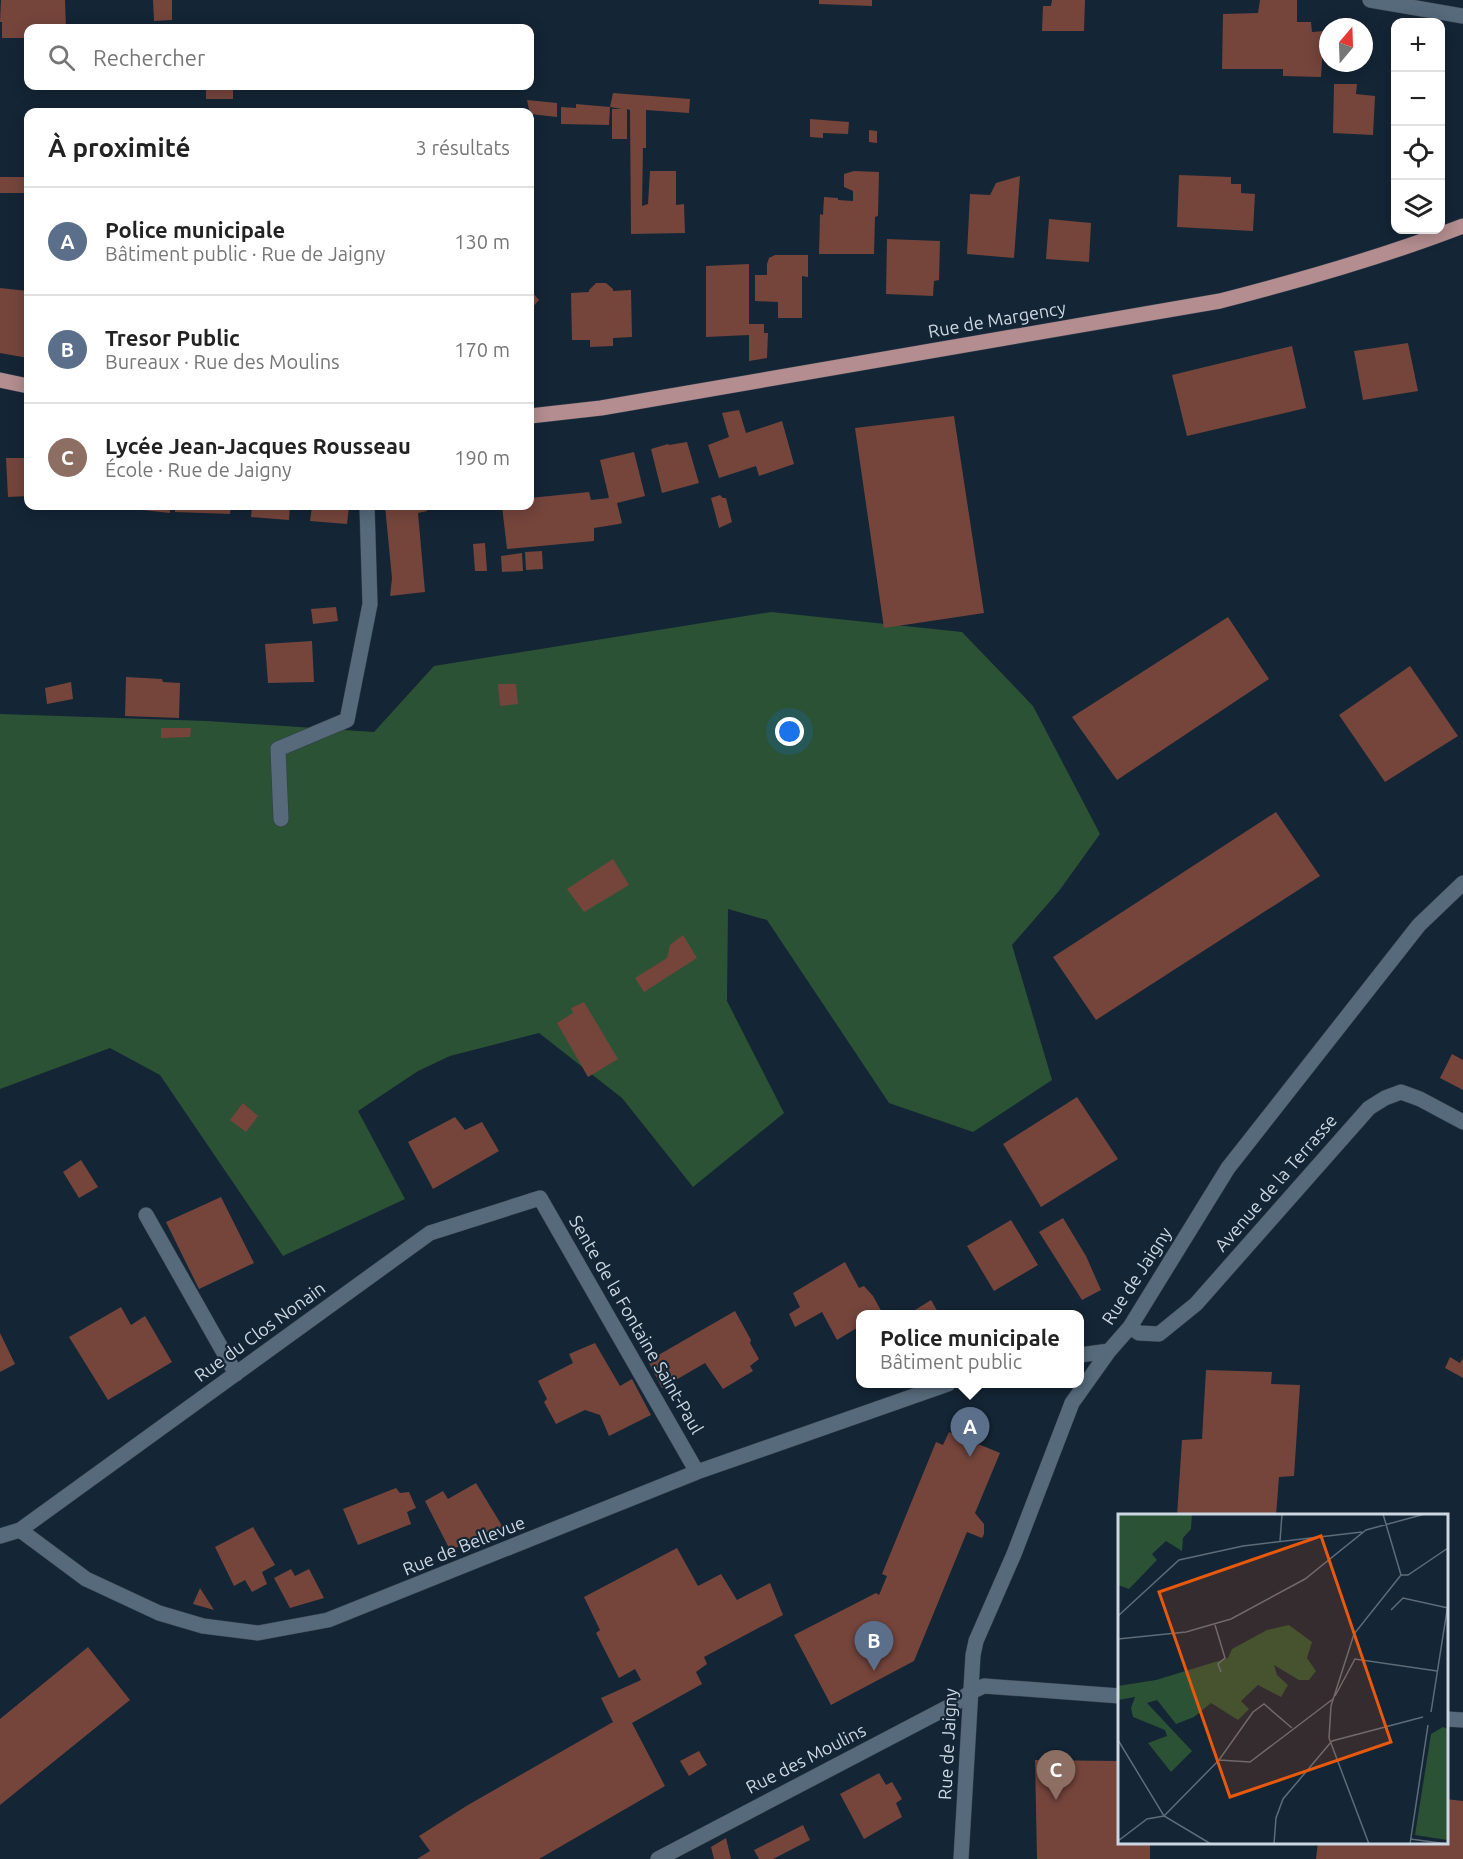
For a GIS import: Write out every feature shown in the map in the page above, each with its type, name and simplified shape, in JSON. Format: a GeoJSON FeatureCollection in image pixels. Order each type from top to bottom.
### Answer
{"type":"FeatureCollection","features":[{"type":"Feature","properties":{"kind":"main road","name":"Rue de Margency"},"geometry":{"type":"LineString","coordinates":[[534,416],[601,408],[1220,301],[1401,250],[1463,226]]}},
{"type":"Feature","properties":{"kind":"main road"},"geometry":{"type":"LineString","coordinates":[[0,380],[24,385]]}},
{"type":"Feature","properties":{"kind":"street"},"geometry":{"type":"LineString","coordinates":[[1370,0],[1463,16]]}},
{"type":"Feature","properties":{"kind":"street"},"geometry":{"type":"LineString","coordinates":[[281,819],[279,749],[347,720],[370,604],[367,510]]}},
{"type":"Feature","properties":{"kind":"street","name":"Rue de Jaigny"},"geometry":{"type":"LineString","coordinates":[[1084,1386],[1130,1327],[1228,1168],[1419,925],[1463,883]]}},
{"type":"Feature","properties":{"kind":"street","name":"Avenue de la Terrasse"},"geometry":{"type":"LineString","coordinates":[[1130,1327],[1139,1333],[1159,1334],[1196,1304],[1361,1116],[1377,1103],[1401,1092],[1420,1099],[1463,1122]]}},
{"type":"Feature","properties":{"kind":"street","name":"Rue du Clos Nonain"},"geometry":{"type":"LineString","coordinates":[[20,1530],[430,1233],[540,1198]]}},
{"type":"Feature","properties":{"kind":"street","name":"Sente de la Fontaine Saint-Paul"},"geometry":{"type":"LineString","coordinates":[[540,1198],[697,1472]]}},
{"type":"Feature","properties":{"kind":"street"},"geometry":{"type":"LineString","coordinates":[[146,1215],[236,1374]]}},
{"type":"Feature","properties":{"kind":"street"},"geometry":{"type":"LineString","coordinates":[[1084,1354],[1109,1352]]}},
{"type":"Feature","properties":{"kind":"street","name":"Rue de Bellevue"},"geometry":{"type":"LineString","coordinates":[[20,1530],[86,1580],[159,1613],[203,1626],[258,1633],[328,1620],[697,1472],[934,1388]]}},
{"type":"Feature","properties":{"kind":"street","name":"Rue de Jaigny"},"geometry":{"type":"LineString","coordinates":[[961,1859],[973,1655],[976,1641],[1014,1554],[1072,1403],[1083,1388]]}},
{"type":"Feature","properties":{"kind":"street"},"geometry":{"type":"LineString","coordinates":[[0,1536],[20,1530]]}},
{"type":"Feature","properties":{"kind":"street"},"geometry":{"type":"LineString","coordinates":[[971,1692],[984,1686],[1118,1696]]}},
{"type":"Feature","properties":{"kind":"street","name":"Rue des Moulins"},"geometry":{"type":"LineString","coordinates":[[658,1859],[954,1704],[971,1692]]}},
{"type":"Feature","properties":{"kind":"street"},"geometry":{"type":"LineString","coordinates":[[1448,1719],[1463,1720]]}},
{"type":"Feature","properties":{"kind":"green space"},"geometry":{"type":"Polygon","coordinates":[[[771,612],[962,632],[1033,706],[1100,834],[1059,891],[1012,945],[1052,1080],[973,1132],[889,1103],[767,920],[728,909],[727,1001],[784,1113],[693,1187],[622,1098],[539,1033],[450,1056],[418,1071],[358,1111],[405,1199],[283,1256],[160,1075],[110,1048],[0,1089],[0,714],[207,721],[374,732],[434,666],[771,612]]]}},
{"type":"Feature","properties":{"kind":"building"},"geometry":{"type":"Polygon","coordinates":[[[1,0],[65,0],[66,24],[24,24],[24,38],[2,38],[1,0]]]}},
{"type":"Feature","properties":{"kind":"building"},"geometry":{"type":"Polygon","coordinates":[[[153,0],[172,0],[172,20],[154,21],[153,0]]]}},
{"type":"Feature","properties":{"kind":"building"},"geometry":{"type":"Polygon","coordinates":[[[819,0],[872,0],[872,6],[819,4],[819,0]]]}},
{"type":"Feature","properties":{"kind":"building"},"geometry":{"type":"Polygon","coordinates":[[[1052,0],[1085,0],[1084,31],[1042,31],[1043,6],[1051,6],[1052,0]]]}},
{"type":"Feature","properties":{"kind":"building"},"geometry":{"type":"Polygon","coordinates":[[[1260,0],[1297,0],[1297,22],[1311,22],[1312,32],[1319,31],[1321,77],[1283,76],[1283,69],[1222,69],[1223,14],[1258,13],[1260,0]]]}},
{"type":"Feature","properties":{"kind":"building"},"geometry":{"type":"Polygon","coordinates":[[[1334,84],[1357,84],[1356,94],[1375,96],[1373,135],[1333,133],[1334,84]]]}},
{"type":"Feature","properties":{"kind":"building"},"geometry":{"type":"Polygon","coordinates":[[[206,90],[233,90],[233,99],[206,99],[206,90]]]}},
{"type":"Feature","properties":{"kind":"building"},"geometry":{"type":"Polygon","coordinates":[[[613,93],[690,99],[689,113],[646,110],[646,148],[643,148],[642,206],[648,204],[650,171],[676,171],[676,205],[684,204],[685,233],[631,234],[630,110],[627,109],[627,139],[612,139],[612,109],[622,109],[610,107],[613,93]]]}},
{"type":"Feature","properties":{"kind":"building"},"geometry":{"type":"Polygon","coordinates":[[[527,100],[557,103],[557,117],[534,114],[534,108],[529,108],[527,100]]]}},
{"type":"Feature","properties":{"kind":"building"},"geometry":{"type":"Polygon","coordinates":[[[576,104],[610,107],[609,125],[561,124],[561,107],[576,108],[576,104]]]}},
{"type":"Feature","properties":{"kind":"building"},"geometry":{"type":"Polygon","coordinates":[[[810,119],[849,122],[848,134],[823,133],[823,138],[810,137],[810,119]]]}},
{"type":"Feature","properties":{"kind":"building"},"geometry":{"type":"Polygon","coordinates":[[[869,130],[877,131],[877,143],[869,142],[869,130]]]}},
{"type":"Feature","properties":{"kind":"building"},"geometry":{"type":"Polygon","coordinates":[[[854,171],[879,172],[874,254],[819,254],[820,214],[823,215],[824,197],[853,201],[853,191],[844,187],[844,174],[854,171]]]}},
{"type":"Feature","properties":{"kind":"building"},"geometry":{"type":"Polygon","coordinates":[[[1179,175],[1231,177],[1231,184],[1241,184],[1241,193],[1255,194],[1253,231],[1177,227],[1179,175]]]}},
{"type":"Feature","properties":{"kind":"building"},"geometry":{"type":"Polygon","coordinates":[[[1020,176],[1014,258],[967,254],[970,194],[990,195],[996,183],[1020,176]]]}},
{"type":"Feature","properties":{"kind":"building"},"geometry":{"type":"Polygon","coordinates":[[[0,177],[24,177],[24,193],[0,193],[0,177]]]}},
{"type":"Feature","properties":{"kind":"building"},"geometry":{"type":"Polygon","coordinates":[[[1049,219],[1091,223],[1089,262],[1046,259],[1049,219]]]}},
{"type":"Feature","properties":{"kind":"building"},"geometry":{"type":"Polygon","coordinates":[[[887,239],[940,241],[939,280],[934,281],[933,296],[886,294],[887,239]]]}},
{"type":"Feature","properties":{"kind":"building"},"geometry":{"type":"Polygon","coordinates":[[[775,255],[808,255],[808,277],[802,276],[802,318],[778,318],[778,302],[755,301],[755,275],[767,275],[769,258],[775,255]]]}},
{"type":"Feature","properties":{"kind":"building"},"geometry":{"type":"Polygon","coordinates":[[[749,264],[749,324],[764,324],[764,333],[768,333],[767,358],[749,361],[749,335],[706,337],[706,266],[749,264]]]}},
{"type":"Feature","properties":{"kind":"building"},"geometry":{"type":"Polygon","coordinates":[[[596,283],[606,283],[613,291],[631,290],[632,337],[613,338],[613,346],[590,347],[590,340],[572,340],[571,293],[589,292],[596,283]]]}},
{"type":"Feature","properties":{"kind":"building"},"geometry":{"type":"Polygon","coordinates":[[[0,288],[24,291],[24,357],[0,353],[0,288]]]}},
{"type":"Feature","properties":{"kind":"building"},"geometry":{"type":"Polygon","coordinates":[[[534,294],[539,300],[534,306],[534,294]]]}},
{"type":"Feature","properties":{"kind":"building"},"geometry":{"type":"Polygon","coordinates":[[[1408,343],[1418,391],[1363,400],[1354,351],[1408,343]]]}},
{"type":"Feature","properties":{"kind":"building"},"geometry":{"type":"Polygon","coordinates":[[[1292,346],[1306,408],[1187,436],[1172,375],[1292,346]]]}},
{"type":"Feature","properties":{"kind":"building"},"geometry":{"type":"Polygon","coordinates":[[[739,410],[746,433],[782,421],[794,464],[759,476],[756,466],[719,478],[708,445],[729,437],[722,413],[739,410]]]}},
{"type":"Feature","properties":{"kind":"building"},"geometry":{"type":"Polygon","coordinates":[[[954,416],[984,613],[884,628],[855,428],[954,416]]]}},
{"type":"Feature","properties":{"kind":"building"},"geometry":{"type":"Polygon","coordinates":[[[687,442],[699,483],[662,493],[651,449],[687,442]]]}},
{"type":"Feature","properties":{"kind":"building"},"geometry":{"type":"Polygon","coordinates":[[[634,452],[645,496],[617,503],[622,523],[594,528],[594,541],[507,549],[502,510],[534,510],[534,498],[589,492],[591,500],[609,498],[600,460],[634,452]]]}},
{"type":"Feature","properties":{"kind":"building"},"geometry":{"type":"Polygon","coordinates":[[[6,458],[24,458],[24,496],[8,497],[6,458]]]}},
{"type":"Feature","properties":{"kind":"building"},"geometry":{"type":"Polygon","coordinates":[[[720,495],[726,498],[732,522],[719,528],[711,498],[720,495]]]}},
{"type":"Feature","properties":{"kind":"building"},"geometry":{"type":"Polygon","coordinates":[[[142,510],[170,510],[170,513],[142,510]]]}},
{"type":"Feature","properties":{"kind":"building"},"geometry":{"type":"Polygon","coordinates":[[[175,510],[230,510],[230,514],[175,512],[175,510]]]}},
{"type":"Feature","properties":{"kind":"building"},"geometry":{"type":"Polygon","coordinates":[[[252,510],[290,510],[289,520],[251,517],[252,510]]]}},
{"type":"Feature","properties":{"kind":"building"},"geometry":{"type":"Polygon","coordinates":[[[311,510],[349,510],[347,524],[310,521],[311,510]]]}},
{"type":"Feature","properties":{"kind":"building"},"geometry":{"type":"Polygon","coordinates":[[[385,510],[427,510],[418,513],[425,592],[390,596],[392,578],[385,510]]]}},
{"type":"Feature","properties":{"kind":"building"},"geometry":{"type":"Polygon","coordinates":[[[485,543],[487,571],[475,571],[473,544],[485,543]]]}},
{"type":"Feature","properties":{"kind":"building"},"geometry":{"type":"Polygon","coordinates":[[[542,551],[543,569],[526,570],[525,552],[542,551]]]}},
{"type":"Feature","properties":{"kind":"building"},"geometry":{"type":"Polygon","coordinates":[[[522,553],[523,571],[502,572],[501,556],[522,553]]]}},
{"type":"Feature","properties":{"kind":"building"},"geometry":{"type":"Polygon","coordinates":[[[336,607],[338,621],[313,624],[311,609],[336,607]]]}},
{"type":"Feature","properties":{"kind":"building"},"geometry":{"type":"Polygon","coordinates":[[[1228,617],[1269,679],[1117,780],[1072,717],[1228,617]]]}},
{"type":"Feature","properties":{"kind":"building"},"geometry":{"type":"Polygon","coordinates":[[[312,641],[314,682],[268,683],[265,644],[312,641]]]}},
{"type":"Feature","properties":{"kind":"building"},"geometry":{"type":"Polygon","coordinates":[[[1410,666],[1458,736],[1385,782],[1339,715],[1410,666]]]}},
{"type":"Feature","properties":{"kind":"building"},"geometry":{"type":"Polygon","coordinates":[[[126,677],[162,679],[163,682],[180,683],[179,718],[125,716],[126,677]]]}},
{"type":"Feature","properties":{"kind":"building"},"geometry":{"type":"Polygon","coordinates":[[[71,682],[73,699],[47,704],[45,688],[71,682]]]}},
{"type":"Feature","properties":{"kind":"building"},"geometry":{"type":"Polygon","coordinates":[[[498,684],[516,684],[518,704],[500,706],[498,684]]]}},
{"type":"Feature","properties":{"kind":"building"},"geometry":{"type":"Polygon","coordinates":[[[161,728],[191,728],[190,737],[161,738],[161,728]]]}},
{"type":"Feature","properties":{"kind":"building"},"geometry":{"type":"Polygon","coordinates":[[[1276,812],[1320,876],[1096,1020],[1053,957],[1276,812]]]}},
{"type":"Feature","properties":{"kind":"building"},"geometry":{"type":"Polygon","coordinates":[[[613,859],[629,885],[584,912],[567,889],[613,859]]]}},
{"type":"Feature","properties":{"kind":"building"},"geometry":{"type":"Polygon","coordinates":[[[683,935],[697,958],[644,992],[635,978],[667,958],[670,945],[683,935]]]}},
{"type":"Feature","properties":{"kind":"building"},"geometry":{"type":"Polygon","coordinates":[[[584,1002],[618,1059],[588,1077],[557,1023],[573,1013],[571,1008],[584,1002]]]}},
{"type":"Feature","properties":{"kind":"building"},"geometry":{"type":"Polygon","coordinates":[[[1452,1054],[1463,1060],[1463,1090],[1440,1078],[1452,1054]]]}},
{"type":"Feature","properties":{"kind":"building"},"geometry":{"type":"Polygon","coordinates":[[[1077,1097],[1118,1159],[1041,1207],[1003,1144],[1077,1097]]]}},
{"type":"Feature","properties":{"kind":"building"},"geometry":{"type":"Polygon","coordinates":[[[243,1103],[258,1116],[246,1132],[230,1120],[243,1103]]]}},
{"type":"Feature","properties":{"kind":"building"},"geometry":{"type":"Polygon","coordinates":[[[455,1117],[465,1130],[482,1122],[499,1151],[433,1189],[408,1142],[455,1117]]]}},
{"type":"Feature","properties":{"kind":"building"},"geometry":{"type":"Polygon","coordinates":[[[81,1160],[98,1187],[79,1198],[63,1172],[81,1160]]]}},
{"type":"Feature","properties":{"kind":"building"},"geometry":{"type":"Polygon","coordinates":[[[221,1197],[254,1263],[199,1289],[166,1222],[221,1197]]]}},
{"type":"Feature","properties":{"kind":"building"},"geometry":{"type":"Polygon","coordinates":[[[1063,1218],[1086,1256],[1101,1290],[1082,1300],[1039,1232],[1063,1218]]]}},
{"type":"Feature","properties":{"kind":"building"},"geometry":{"type":"Polygon","coordinates":[[[1011,1220],[1038,1265],[994,1291],[967,1246],[1011,1220]]]}},
{"type":"Feature","properties":{"kind":"building"},"geometry":{"type":"Polygon","coordinates":[[[845,1262],[859,1288],[864,1286],[881,1310],[856,1310],[856,1328],[837,1340],[822,1312],[795,1327],[789,1314],[800,1307],[793,1293],[845,1262]]]}},
{"type":"Feature","properties":{"kind":"building"},"geometry":{"type":"Polygon","coordinates":[[[931,1300],[937,1310],[915,1310],[931,1300]]]}},
{"type":"Feature","properties":{"kind":"building"},"geometry":{"type":"Polygon","coordinates":[[[121,1307],[131,1325],[145,1316],[172,1362],[108,1400],[69,1337],[121,1307]]]}},
{"type":"Feature","properties":{"kind":"building"},"geometry":{"type":"Polygon","coordinates":[[[735,1311],[759,1359],[750,1366],[753,1371],[723,1389],[705,1363],[662,1388],[648,1361],[735,1311]]]}},
{"type":"Feature","properties":{"kind":"building"},"geometry":{"type":"Polygon","coordinates":[[[0,1333],[15,1364],[0,1372],[0,1333]]]}},
{"type":"Feature","properties":{"kind":"building"},"geometry":{"type":"Polygon","coordinates":[[[595,1343],[620,1386],[632,1379],[651,1415],[609,1436],[600,1415],[585,1410],[556,1424],[544,1402],[547,1399],[538,1381],[573,1363],[569,1354],[595,1343]]]}},
{"type":"Feature","properties":{"kind":"building"},"geometry":{"type":"Polygon","coordinates":[[[1450,1357],[1460,1363],[1463,1358],[1463,1378],[1445,1368],[1450,1357]]]}},
{"type":"Feature","properties":{"kind":"building"},"geometry":{"type":"Polygon","coordinates":[[[1206,1370],[1272,1372],[1271,1384],[1300,1385],[1294,1476],[1279,1477],[1276,1514],[1177,1514],[1182,1440],[1202,1439],[1206,1370]]]}},
{"type":"Feature","properties":{"kind":"building"},"geometry":{"type":"Polygon","coordinates":[[[949,1432],[1000,1453],[975,1513],[984,1524],[984,1534],[982,1538],[967,1532],[914,1661],[831,1705],[794,1635],[876,1593],[879,1595],[887,1576],[882,1574],[936,1442],[943,1445],[949,1432]]]}},
{"type":"Feature","properties":{"kind":"building"},"geometry":{"type":"Polygon","coordinates":[[[476,1483],[504,1529],[450,1550],[425,1501],[443,1491],[448,1499],[476,1483]]]}},
{"type":"Feature","properties":{"kind":"building"},"geometry":{"type":"Polygon","coordinates":[[[396,1488],[400,1493],[409,1492],[416,1508],[407,1512],[411,1524],[358,1545],[343,1509],[396,1488]]]}},
{"type":"Feature","properties":{"kind":"building"},"geometry":{"type":"Polygon","coordinates":[[[253,1527],[275,1565],[262,1572],[267,1584],[252,1592],[245,1580],[234,1586],[215,1547],[253,1527]]]}},
{"type":"Feature","properties":{"kind":"building"},"geometry":{"type":"Polygon","coordinates":[[[677,1548],[698,1586],[721,1574],[737,1600],[770,1583],[783,1615],[704,1657],[707,1664],[696,1672],[702,1684],[632,1723],[665,1786],[539,1859],[417,1859],[430,1851],[419,1836],[468,1805],[613,1722],[601,1698],[641,1680],[635,1669],[619,1678],[596,1633],[600,1630],[584,1597],[677,1548]]]}},
{"type":"Feature","properties":{"kind":"building"},"geometry":{"type":"Polygon","coordinates":[[[291,1569],[295,1576],[309,1569],[324,1598],[290,1608],[274,1578],[291,1569]]]}},
{"type":"Feature","properties":{"kind":"building"},"geometry":{"type":"Polygon","coordinates":[[[200,1588],[214,1610],[193,1604],[200,1588]]]}},
{"type":"Feature","properties":{"kind":"building"},"geometry":{"type":"Polygon","coordinates":[[[88,1647],[130,1700],[0,1805],[0,1719],[88,1647]]]}},
{"type":"Feature","properties":{"kind":"building"},"geometry":{"type":"Polygon","coordinates":[[[699,1751],[707,1765],[689,1776],[680,1761],[699,1751]]]}},
{"type":"Feature","properties":{"kind":"building"},"geometry":{"type":"Polygon","coordinates":[[[1035,1760],[1118,1761],[1118,1844],[1150,1844],[1150,1859],[1037,1859],[1035,1760]]]}},
{"type":"Feature","properties":{"kind":"building"},"geometry":{"type":"Polygon","coordinates":[[[879,1773],[886,1785],[892,1782],[902,1799],[896,1803],[902,1817],[864,1839],[840,1794],[879,1773]]]}},
{"type":"Feature","properties":{"kind":"building"},"geometry":{"type":"Polygon","coordinates":[[[1448,1799],[1463,1801],[1463,1859],[1316,1859],[1318,1844],[1448,1844],[1448,1799]]]}},
{"type":"Feature","properties":{"kind":"building"},"geometry":{"type":"Polygon","coordinates":[[[803,1825],[810,1840],[773,1859],[759,1859],[754,1850],[803,1825]]]}},
{"type":"Feature","properties":{"kind":"building"},"geometry":{"type":"Polygon","coordinates":[[[726,1838],[731,1859],[714,1859],[711,1847],[726,1838]]]}},
{"type":"Feature","properties":{"kind":"place","name":"Police municipale"},"geometry":{"type":"Point","coordinates":[970,1457]}},
{"type":"Feature","properties":{"kind":"place","name":"Tresor Public"},"geometry":{"type":"Point","coordinates":[874,1671]}},
{"type":"Feature","properties":{"kind":"place","name":"Lycée Jean-Jacques Rousseau"},"geometry":{"type":"Point","coordinates":[1056,1800]}}]}
